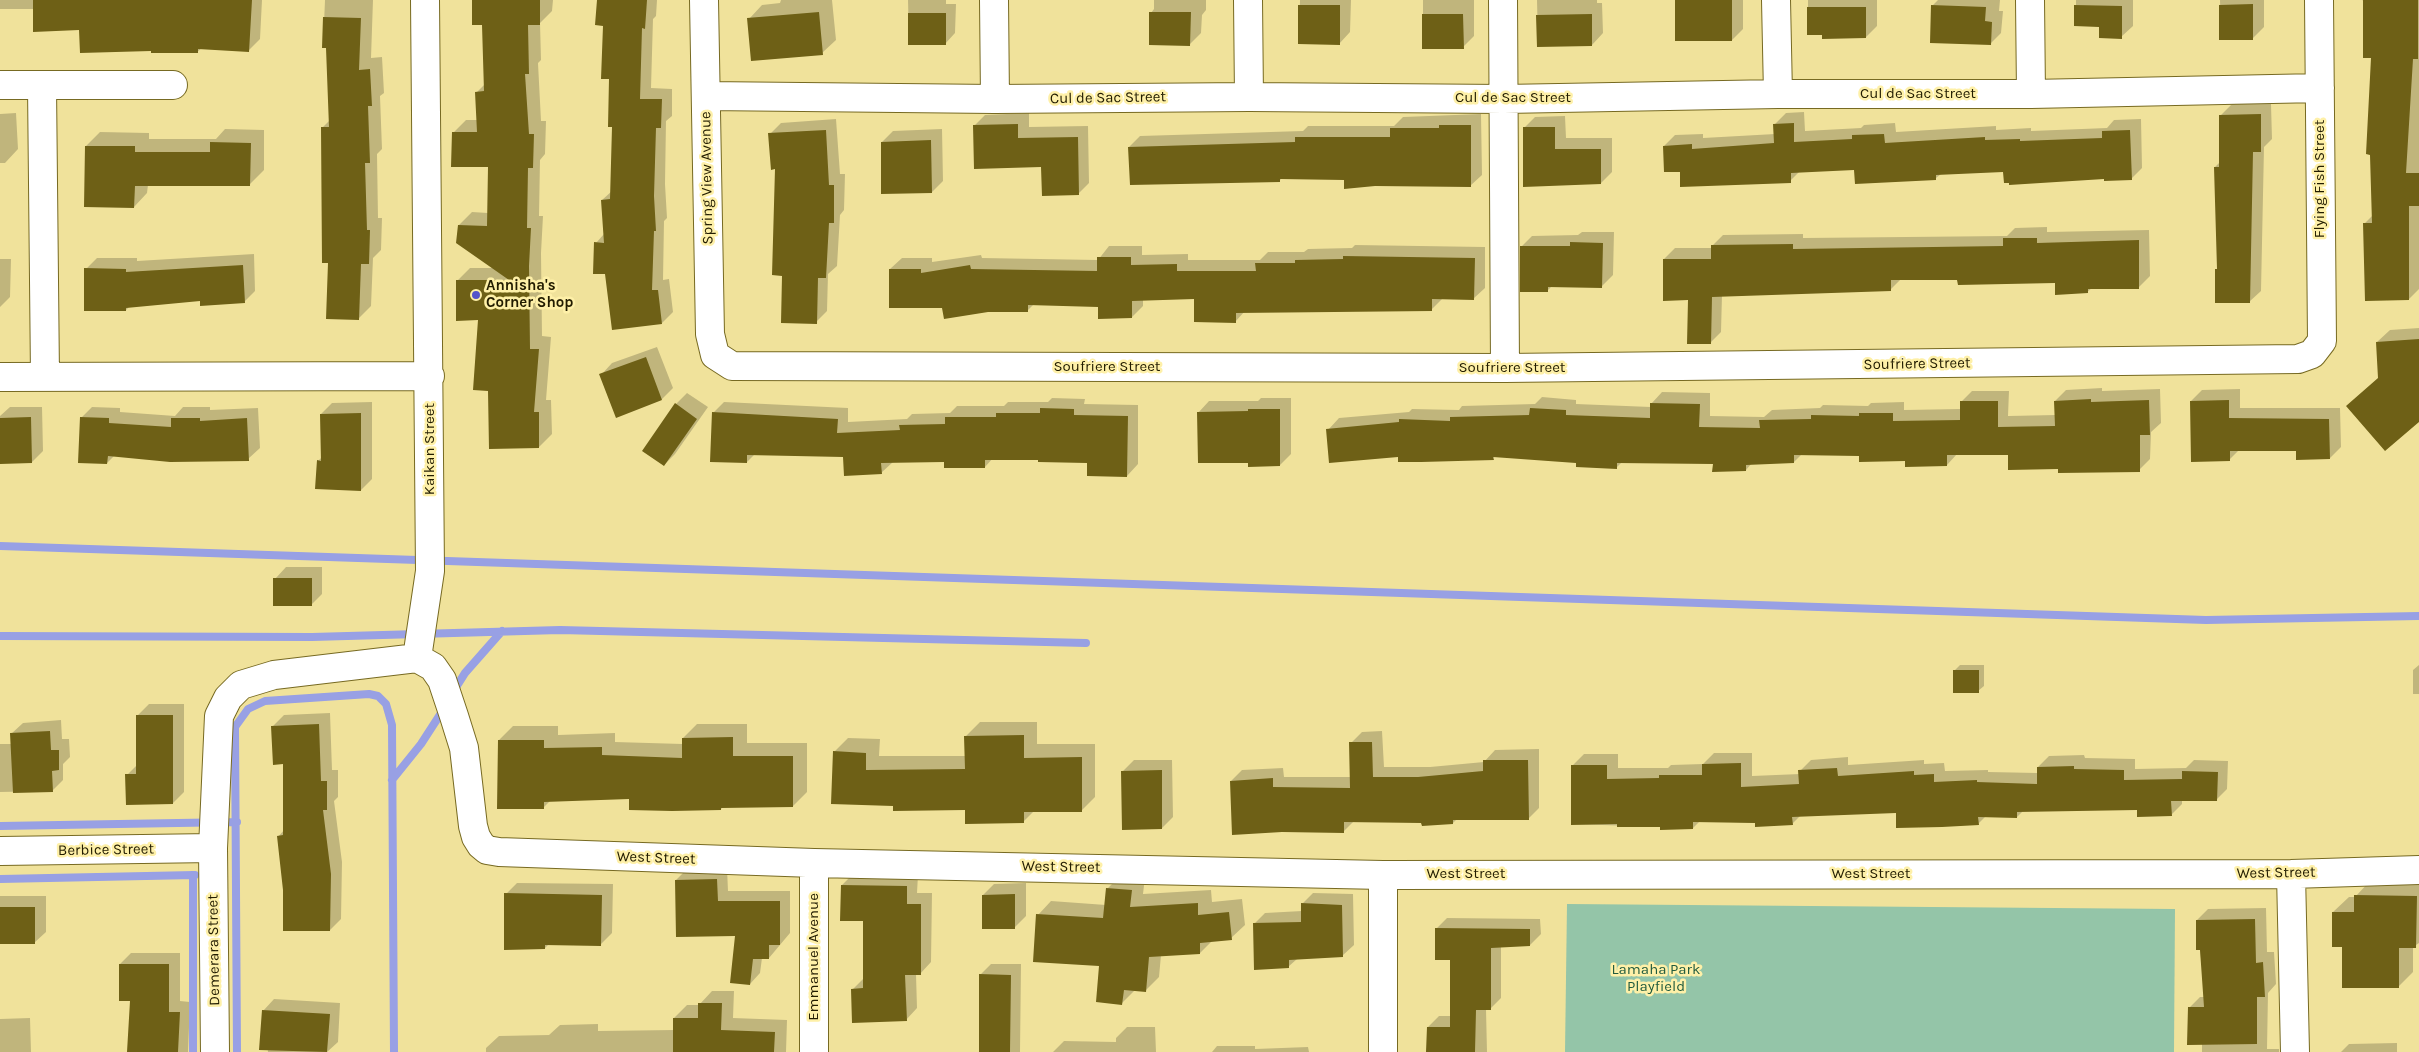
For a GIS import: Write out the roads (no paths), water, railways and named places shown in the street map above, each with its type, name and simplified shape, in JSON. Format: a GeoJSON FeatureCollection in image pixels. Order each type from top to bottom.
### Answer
{"type":"FeatureCollection","features":[{"type":"Feature","properties":{"kind":"street","name":"Kaikan Street"},"geometry":{"type":"LineString","coordinates":[[417,658],[430,571],[430,376],[425,0]]}},
{"type":"Feature","properties":{"kind":"street","name":"Spring View Avenue"},"geometry":{"type":"LineString","coordinates":[[704,0],[710,334],[715,356]]}},
{"type":"Feature","properties":{"kind":"street"},"geometry":{"type":"LineString","coordinates":[[994,0],[995,99]]}},
{"type":"Feature","properties":{"kind":"street"},"geometry":{"type":"LineString","coordinates":[[1248,0],[1249,97]]}},
{"type":"Feature","properties":{"kind":"street"},"geometry":{"type":"LineString","coordinates":[[1503,0],[1505,368]]}},
{"type":"Feature","properties":{"kind":"street"},"geometry":{"type":"LineString","coordinates":[[1776,0],[1778,94]]}},
{"type":"Feature","properties":{"kind":"street"},"geometry":{"type":"LineString","coordinates":[[2030,0],[2032,94]]}},
{"type":"Feature","properties":{"kind":"street","name":"Flying Fish Street"},"geometry":{"type":"LineString","coordinates":[[2312,354],[2322,341],[2319,0]]}},
{"type":"Feature","properties":{"kind":"street"},"geometry":{"type":"LineString","coordinates":[[0,85],[173,85]]}},
{"type":"Feature","properties":{"kind":"street"},"geometry":{"type":"LineString","coordinates":[[42,86],[45,377]]}},
{"type":"Feature","properties":{"kind":"street","name":"Cul de Sac Street"},"geometry":{"type":"LineString","coordinates":[[706,96],[995,99],[1249,97],[1504,99],[1778,94],[2032,94],[2320,88]]}},
{"type":"Feature","properties":{"kind":"street","name":"Soufriere Street"},"geometry":{"type":"LineString","coordinates":[[715,356],[732,366],[1505,368],[2298,359],[2312,354]]}},
{"type":"Feature","properties":{"kind":"street"},"geometry":{"type":"LineString","coordinates":[[0,377],[430,376]]}},
{"type":"Feature","properties":{"kind":"street","name":"West Street"},"geometry":{"type":"LineString","coordinates":[[417,658],[433,667],[442,680],[454,716],[464,748],[473,826],[476,837],[487,850],[513,853],[814,863],[1383,874],[2291,874],[2419,870]]}},
{"type":"Feature","properties":{"kind":"street","name":"Demerara Street"},"geometry":{"type":"LineString","coordinates":[[215,1052],[213,848],[219,716],[228,698],[241,685],[274,675],[417,658]]}},
{"type":"Feature","properties":{"kind":"street","name":"Berbice Street"},"geometry":{"type":"LineString","coordinates":[[0,851],[213,848]]}},
{"type":"Feature","properties":{"kind":"street","name":"Emmanuel Avenue"},"geometry":{"type":"LineString","coordinates":[[814,863],[814,1052]]}},
{"type":"Feature","properties":{"kind":"street"},"geometry":{"type":"LineString","coordinates":[[1383,874],[1383,1052]]}},
{"type":"Feature","properties":{"kind":"street"},"geometry":{"type":"LineString","coordinates":[[2291,874],[2295,1052]]}},
{"type":"Feature","properties":{"kind":"waterway"},"geometry":{"type":"LineString","coordinates":[[0,546],[2206,620],[2419,616]]}},
{"type":"Feature","properties":{"kind":"waterway"},"geometry":{"type":"LineString","coordinates":[[0,636],[312,637],[560,630],[1086,643]]}},
{"type":"Feature","properties":{"kind":"waterway"},"geometry":{"type":"LineString","coordinates":[[453,692],[465,673],[502,631]]}},
{"type":"Feature","properties":{"kind":"waterway"},"geometry":{"type":"LineString","coordinates":[[237,1052],[235,727],[248,709],[265,701],[369,694],[378,696],[386,704],[392,725],[394,1052]]}},
{"type":"Feature","properties":{"kind":"waterway"},"geometry":{"type":"LineString","coordinates":[[392,780],[421,744],[445,707]]}},
{"type":"Feature","properties":{"kind":"waterway"},"geometry":{"type":"LineString","coordinates":[[0,826],[237,822]]}},
{"type":"Feature","properties":{"kind":"waterway"},"geometry":{"type":"LineString","coordinates":[[193,875],[193,1052]]}},
{"type":"Feature","properties":{"kind":"waterway"},"geometry":{"type":"LineString","coordinates":[[0,879],[195,875]]}},
{"type":"Feature","properties":{"kind":"place","name":"Annisha's Corner Shop"},"geometry":{"type":"Point","coordinates":[476,295]}},
{"type":"Feature","properties":{"kind":"park label","name":"Lamaha Park Playfield"},"geometry":{"type":"Point","coordinates":[1656,978]}}]}
